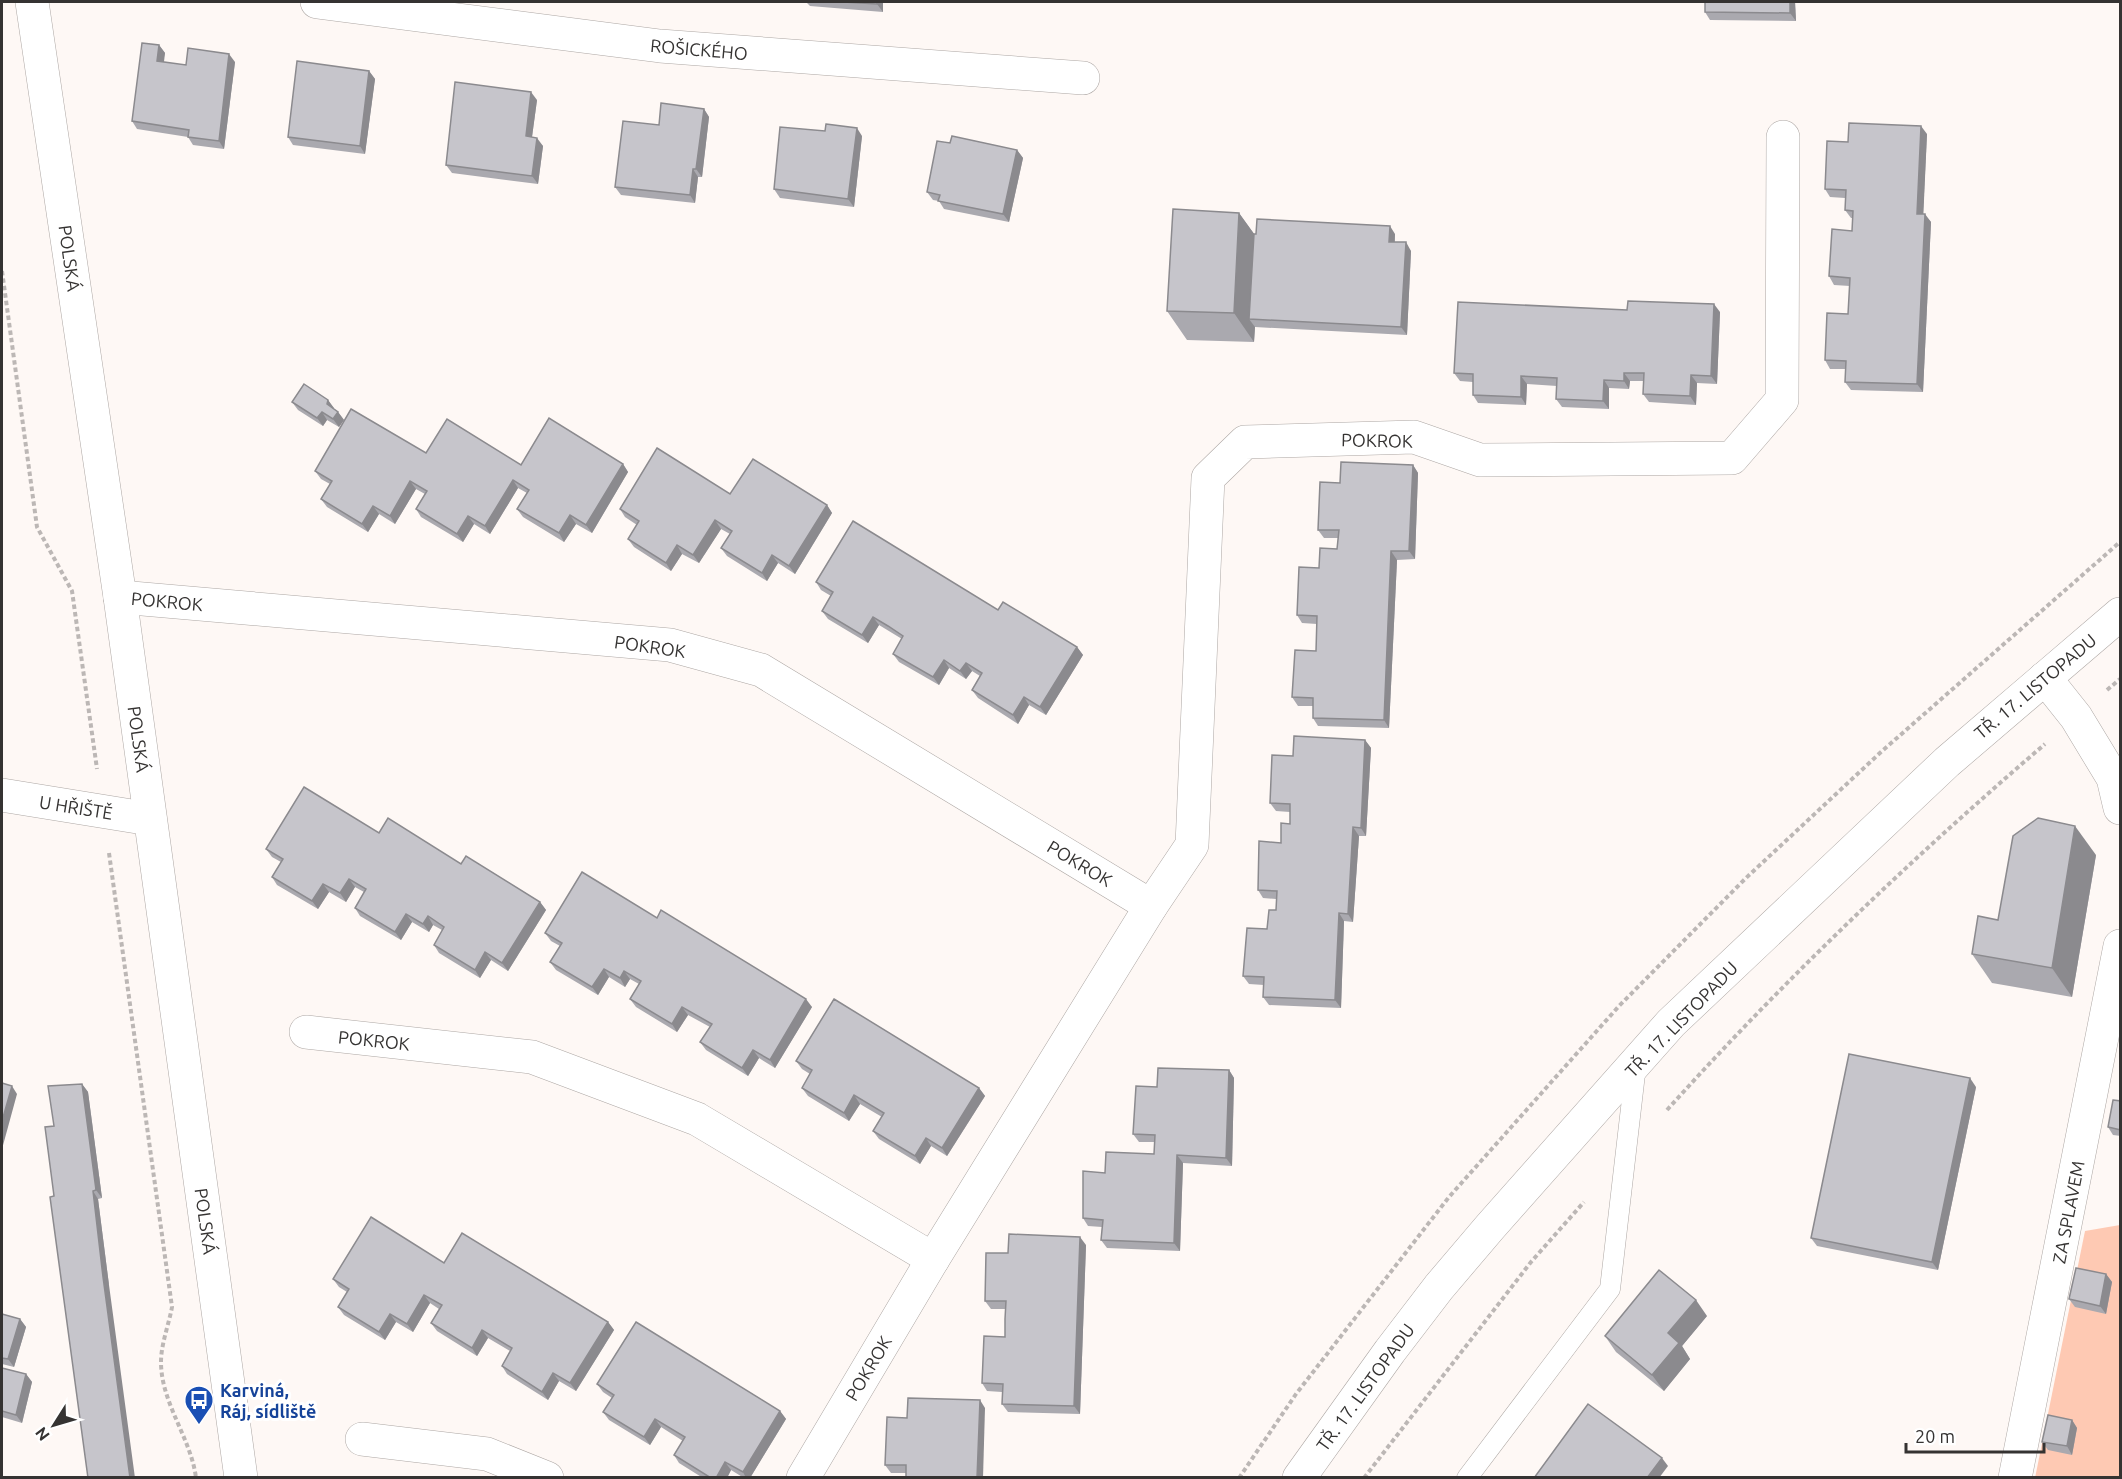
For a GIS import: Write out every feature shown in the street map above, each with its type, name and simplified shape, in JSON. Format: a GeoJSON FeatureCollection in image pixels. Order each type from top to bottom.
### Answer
{"type":"FeatureCollection","features":[{"type":"Feature","properties":{"kind":"street","name":"POLSKÁ"},"geometry":{"type":"LineString","coordinates":[[33,2],[120,597],[241,1478]]}},
{"type":"Feature","properties":{"kind":"street","name":"ROŠICKÉHO"},"geometry":{"type":"LineString","coordinates":[[317,2],[660,46],[1083,78]]}},
{"type":"Feature","properties":{"kind":"street","name":"POKROK"},"geometry":{"type":"LineString","coordinates":[[803,1478],[933,1258],[1151,906],[1192,844],[1208,478],[1245,442],[1414,437],[1480,460],[1732,458],[1782,400],[1783,137]]}},
{"type":"Feature","properties":{"kind":"street","name":"POKROK"},"geometry":{"type":"LineString","coordinates":[[120,597],[669,645],[761,670],[1151,906]]}},
{"type":"Feature","properties":{"kind":"street","name":"TŘ. 17. LISTOPADU"},"geometry":{"type":"LineString","coordinates":[[1299,1478],[1439,1287],[1671,1023],[1947,762],[2121,614]]}},
{"type":"Feature","properties":{"kind":"street"},"geometry":{"type":"LineString","coordinates":[[2044,678],[2076,717],[2113,778],[2121,808]]}},
{"type":"Feature","properties":{"kind":"street","name":"U HŘIŠTĚ"},"geometry":{"type":"LineString","coordinates":[[2,795],[150,819]]}},
{"type":"Feature","properties":{"kind":"street","name":"ZA SPLAVEM"},"geometry":{"type":"LineString","coordinates":[[2015,1478],[2121,946]]}},
{"type":"Feature","properties":{"kind":"street","name":"POKROK"},"geometry":{"type":"LineString","coordinates":[[306,1032],[532,1057],[697,1119],[933,1258]]}},
{"type":"Feature","properties":{"kind":"street"},"geometry":{"type":"LineString","coordinates":[[362,1439],[487,1454],[547,1478]]}},
{"type":"Feature","properties":{"kind":"lane"},"geometry":{"type":"LineString","coordinates":[[1467,1478],[1610,1289],[1637,1063]]}},
{"type":"Feature","properties":{"kind":"path"},"geometry":{"type":"LineString","coordinates":[[2,271],[37,527],[72,591],[172,1307],[161,1361],[166,1394],[194,1464],[196,1478]]}},
{"type":"Feature","properties":{"kind":"path"},"geometry":{"type":"LineString","coordinates":[[1364,1478],[1531,1262],[1714,1057],[1864,907],[1999,783],[2121,679]]}},
{"type":"Feature","properties":{"kind":"shaded area"},"geometry":{"type":"Polygon","coordinates":[[[2120,1225],[2120,1477],[2035,1478],[2085,1231],[2120,1225]]]}},
{"type":"Feature","properties":{"kind":"building"},"geometry":{"type":"Polygon","coordinates":[[[843,2],[877,2],[877,4],[843,2]]]}},
{"type":"Feature","properties":{"kind":"building"},"geometry":{"type":"Polygon","coordinates":[[[1705,2],[1790,2],[1790,13],[1705,12],[1705,2]]]}},
{"type":"Feature","properties":{"kind":"building"},"geometry":{"type":"Polygon","coordinates":[[[142,43],[159,45],[157,61],[186,65],[188,48],[229,54],[219,141],[188,137],[189,130],[132,121],[142,43]]]}},
{"type":"Feature","properties":{"kind":"building"},"geometry":{"type":"Polygon","coordinates":[[[297,61],[369,71],[360,146],[288,137],[297,61]]]}},
{"type":"Feature","properties":{"kind":"building"},"geometry":{"type":"Polygon","coordinates":[[[455,82],[531,92],[526,136],[537,138],[532,176],[446,165],[455,82]]]}},
{"type":"Feature","properties":{"kind":"building"},"geometry":{"type":"Polygon","coordinates":[[[661,103],[704,109],[690,195],[615,187],[623,121],[659,125],[661,103]]]}},
{"type":"Feature","properties":{"kind":"building"},"geometry":{"type":"Polygon","coordinates":[[[1849,123],[1921,126],[1917,214],[1925,214],[1917,384],[1845,382],[1846,361],[1825,360],[1827,313],[1848,314],[1850,278],[1829,276],[1832,229],[1852,231],[1853,211],[1845,210],[1846,190],[1825,189],[1827,141],[1848,142],[1849,123]]]}},
{"type":"Feature","properties":{"kind":"building"},"geometry":{"type":"Polygon","coordinates":[[[826,124],[857,128],[848,199],[774,189],[780,127],[825,131],[826,124]]]}},
{"type":"Feature","properties":{"kind":"building"},"geometry":{"type":"Polygon","coordinates":[[[952,136],[1017,150],[1003,214],[938,201],[940,195],[927,192],[937,141],[950,143],[952,136]]]}},
{"type":"Feature","properties":{"kind":"building"},"geometry":{"type":"Polygon","coordinates":[[[1173,209],[1239,213],[1234,313],[1167,311],[1173,209]]]}},
{"type":"Feature","properties":{"kind":"building"},"geometry":{"type":"Polygon","coordinates":[[[1257,219],[1390,226],[1389,242],[1406,242],[1401,327],[1249,319],[1257,219]]]}},
{"type":"Feature","properties":{"kind":"building"},"geometry":{"type":"Polygon","coordinates":[[[1628,301],[1714,304],[1711,376],[1691,375],[1690,396],[1643,394],[1644,373],[1624,373],[1624,381],[1604,380],[1603,401],[1556,399],[1557,378],[1521,376],[1521,397],[1473,395],[1473,374],[1454,373],[1458,302],[1627,310],[1628,301]]]}},
{"type":"Feature","properties":{"kind":"building"},"geometry":{"type":"Polygon","coordinates":[[[304,384],[328,400],[327,404],[338,412],[333,419],[322,412],[317,418],[292,402],[304,384]]]}},
{"type":"Feature","properties":{"kind":"building"},"geometry":{"type":"Polygon","coordinates":[[[351,409],[426,453],[447,419],[521,465],[549,418],[623,464],[586,525],[570,515],[559,533],[517,509],[529,490],[513,480],[485,526],[468,516],[457,534],[416,509],[427,491],[410,481],[390,516],[373,506],[362,524],[321,499],[332,481],[315,471],[351,409]]]}},
{"type":"Feature","properties":{"kind":"building"},"geometry":{"type":"Polygon","coordinates":[[[657,448],[730,494],[753,459],[827,505],[789,566],[772,555],[762,573],[721,548],[732,531],[715,520],[693,555],[677,545],[666,563],[628,539],[639,521],[620,509],[657,448]]]}},
{"type":"Feature","properties":{"kind":"building"},"geometry":{"type":"Polygon","coordinates":[[[1341,462],[1413,465],[1409,551],[1391,551],[1384,720],[1313,718],[1313,698],[1292,697],[1295,650],[1316,651],[1317,616],[1297,615],[1299,567],[1319,568],[1320,548],[1337,549],[1339,530],[1318,530],[1320,482],[1340,483],[1341,462]]]}},
{"type":"Feature","properties":{"kind":"building"},"geometry":{"type":"Polygon","coordinates":[[[853,521],[998,610],[1003,602],[1077,647],[1040,707],[1024,697],[1013,715],[972,690],[982,673],[966,663],[960,671],[944,660],[933,677],[893,654],[903,636],[873,617],[862,635],[822,611],[833,592],[816,582],[853,521]]]}},
{"type":"Feature","properties":{"kind":"building"},"geometry":{"type":"Polygon","coordinates":[[[1294,736],[1365,740],[1361,828],[1353,827],[1348,914],[1339,913],[1335,1000],[1263,997],[1264,977],[1243,976],[1247,928],[1267,929],[1269,910],[1276,910],[1277,891],[1258,890],[1259,841],[1281,843],[1281,823],[1290,824],[1290,804],[1270,803],[1272,755],[1293,756],[1294,736]]]}},
{"type":"Feature","properties":{"kind":"building"},"geometry":{"type":"Polygon","coordinates":[[[304,787],[379,833],[388,818],[461,864],[466,856],[540,902],[502,963],[485,952],[475,970],[434,945],[444,927],[428,916],[423,924],[406,914],[395,932],[355,908],[366,889],[349,879],[340,893],[323,884],[312,901],[272,877],[283,859],[266,849],[304,787]]]}},
{"type":"Feature","properties":{"kind":"building"},"geometry":{"type":"Polygon","coordinates":[[[2038,818],[2075,826],[2052,968],[1972,954],[1978,916],[1998,920],[2013,836],[2038,818]]]}},
{"type":"Feature","properties":{"kind":"building"},"geometry":{"type":"Polygon","coordinates":[[[582,872],[657,918],[661,910],[806,999],[770,1060],[753,1050],[742,1068],[700,1042],[712,1024],[682,1007],[672,1024],[630,999],[641,981],[624,971],[620,978],[604,969],[592,987],[550,962],[562,943],[545,933],[582,872]]]}},
{"type":"Feature","properties":{"kind":"building"},"geometry":{"type":"Polygon","coordinates":[[[834,999],[979,1088],[942,1148],[926,1138],[915,1156],[873,1131],[884,1113],[854,1095],[844,1113],[802,1088],[812,1070],[796,1061],[834,999]]]}},
{"type":"Feature","properties":{"kind":"building"},"geometry":{"type":"Polygon","coordinates":[[[1849,1054],[1970,1078],[1932,1262],[1811,1238],[1849,1054]]]}},
{"type":"Feature","properties":{"kind":"building"},"geometry":{"type":"Polygon","coordinates":[[[1158,1068],[1229,1070],[1226,1158],[1177,1155],[1174,1243],[1101,1240],[1103,1220],[1083,1218],[1083,1171],[1105,1173],[1106,1152],[1154,1154],[1155,1135],[1133,1134],[1136,1086],[1157,1087],[1158,1068]]]}},
{"type":"Feature","properties":{"kind":"building"},"geometry":{"type":"Polygon","coordinates":[[[2,1083],[12,1086],[2,1121],[2,1083]]]}},
{"type":"Feature","properties":{"kind":"building"},"geometry":{"type":"Polygon","coordinates":[[[82,1084],[96,1190],[93,1191],[103,1277],[130,1478],[88,1478],[50,1197],[54,1196],[45,1127],[54,1126],[48,1086],[82,1084]]]}},
{"type":"Feature","properties":{"kind":"building"},"geometry":{"type":"Polygon","coordinates":[[[2113,1100],[2121,1101],[2121,1130],[2108,1127],[2113,1100]]]}},
{"type":"Feature","properties":{"kind":"building"},"geometry":{"type":"Polygon","coordinates":[[[371,1217],[444,1263],[462,1233],[608,1322],[570,1383],[553,1373],[542,1392],[502,1366],[512,1348],[482,1330],[472,1348],[431,1323],[442,1305],[424,1295],[407,1324],[390,1314],[379,1332],[338,1307],[349,1289],[333,1279],[371,1217]]]}},
{"type":"Feature","properties":{"kind":"building"},"geometry":{"type":"Polygon","coordinates":[[[1009,1234],[1080,1237],[1074,1406],[1002,1404],[1003,1384],[982,1383],[984,1336],[1005,1337],[1006,1301],[985,1301],[986,1253],[1008,1253],[1009,1234]]]}},
{"type":"Feature","properties":{"kind":"building"},"geometry":{"type":"Polygon","coordinates":[[[2076,1268],[2106,1274],[2100,1306],[2069,1299],[2076,1268]]]}},
{"type":"Feature","properties":{"kind":"building"},"geometry":{"type":"Polygon","coordinates":[[[1659,1270],[1696,1300],[1668,1333],[1679,1343],[1652,1375],[1605,1336],[1659,1270]]]}},
{"type":"Feature","properties":{"kind":"building"},"geometry":{"type":"Polygon","coordinates":[[[2,1314],[20,1319],[8,1359],[2,1358],[2,1314]]]}},
{"type":"Feature","properties":{"kind":"building"},"geometry":{"type":"Polygon","coordinates":[[[636,1322],[780,1411],[743,1472],[725,1462],[716,1478],[711,1478],[674,1455],[685,1437],[655,1419],[644,1437],[603,1412],[614,1395],[597,1384],[636,1322]]]}},
{"type":"Feature","properties":{"kind":"building"},"geometry":{"type":"Polygon","coordinates":[[[2,1368],[26,1374],[16,1415],[2,1411],[2,1368]]]}},
{"type":"Feature","properties":{"kind":"building"},"geometry":{"type":"Polygon","coordinates":[[[908,1398],[980,1400],[977,1478],[906,1478],[906,1465],[885,1465],[887,1417],[907,1418],[908,1398]]]}},
{"type":"Feature","properties":{"kind":"building"},"geometry":{"type":"Polygon","coordinates":[[[1588,1404],[1662,1458],[1647,1478],[1534,1478],[1588,1404]]]}},
{"type":"Feature","properties":{"kind":"building"},"geometry":{"type":"Polygon","coordinates":[[[2048,1415],[2072,1420],[2067,1446],[2042,1442],[2048,1415]]]}},
{"type":"Feature","properties":{"kind":"place","name":"Karviná, Ráj, sídliště"},"geometry":{"type":"Point","coordinates":[199,1426]}}]}
